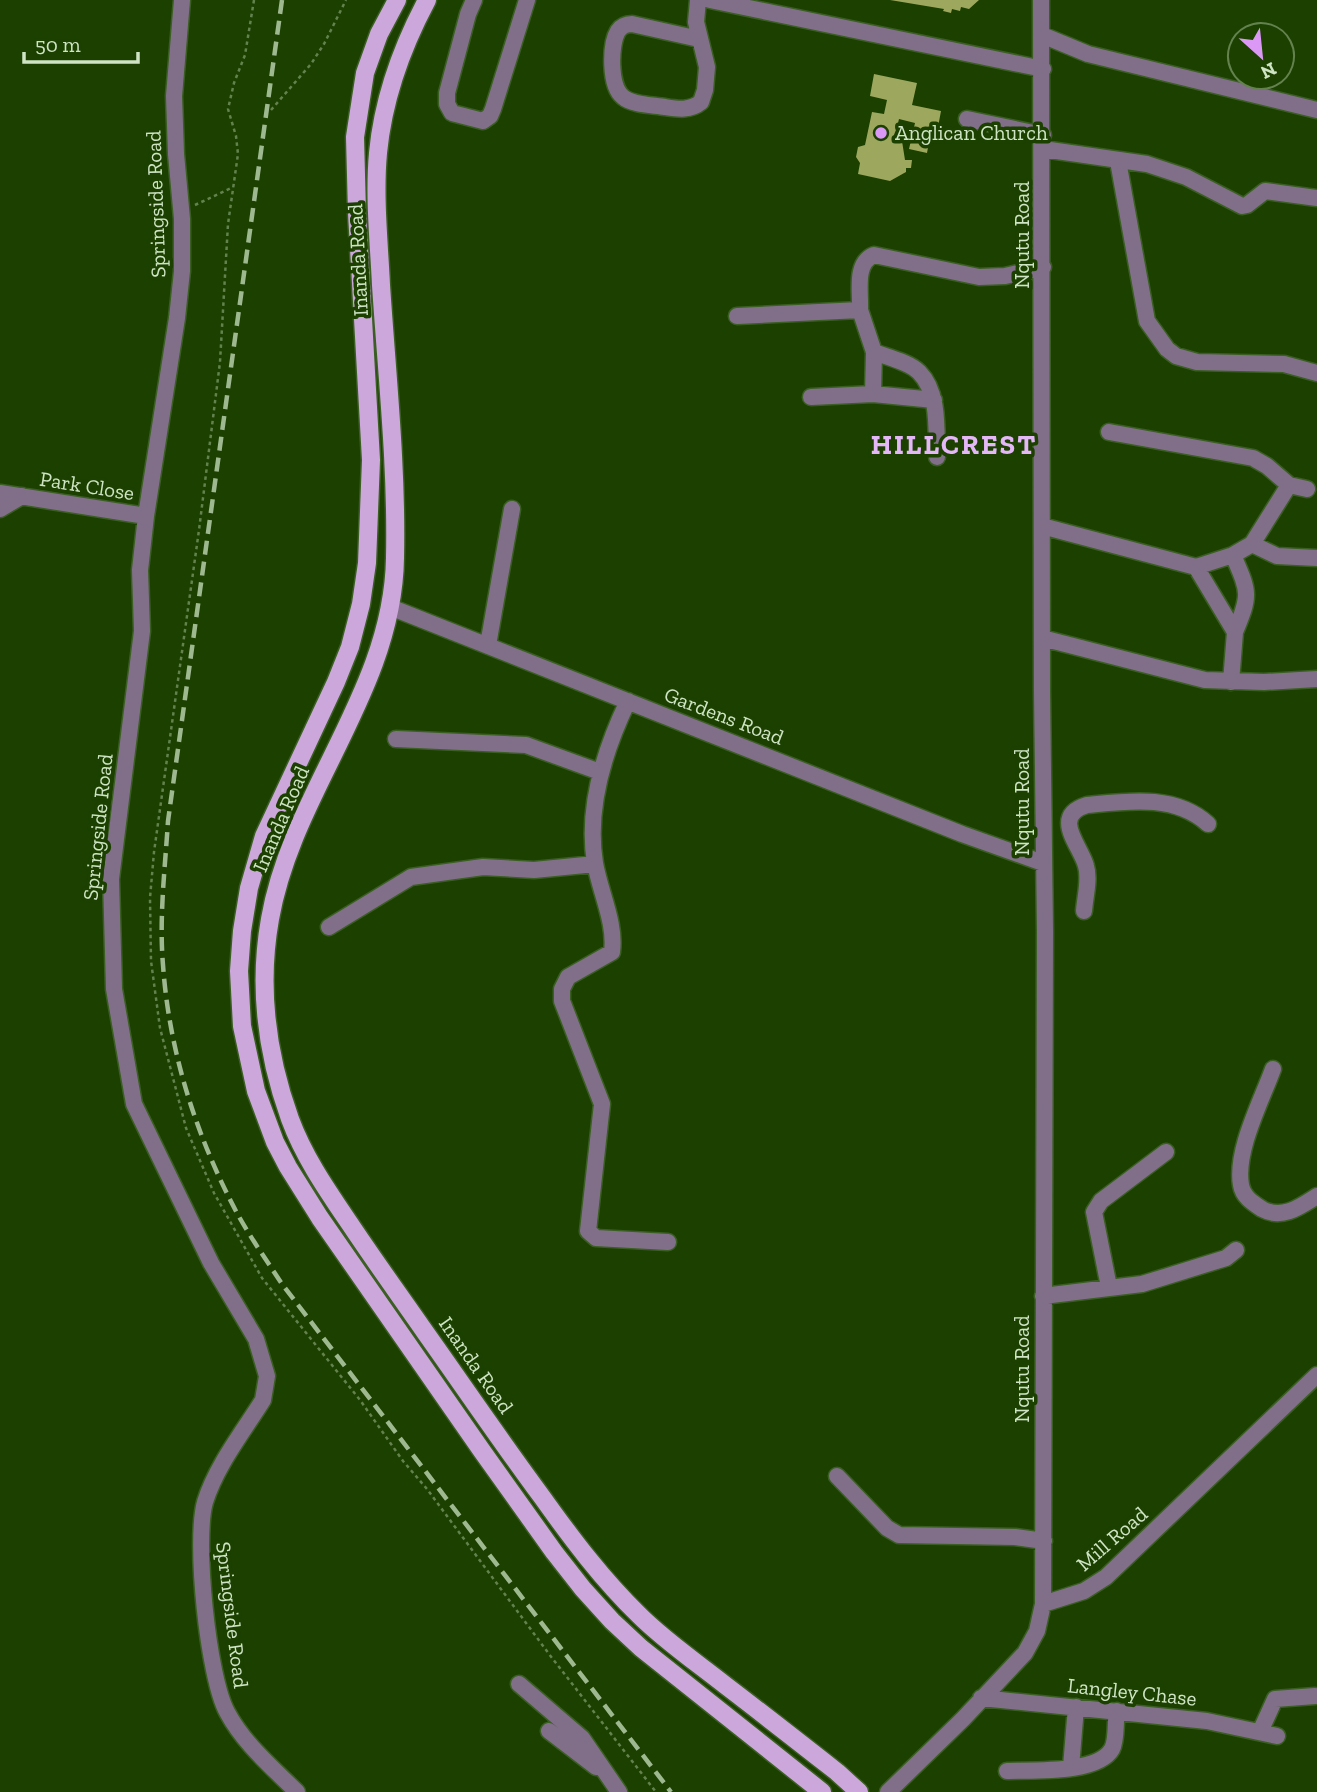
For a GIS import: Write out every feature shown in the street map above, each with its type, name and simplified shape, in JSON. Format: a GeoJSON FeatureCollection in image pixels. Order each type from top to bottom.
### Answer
{"type":"FeatureCollection","features":[{"type":"Feature","properties":{"kind":"main road","name":"Inanda Road"},"geometry":{"type":"LineString","coordinates":[[397,0],[379,34],[365,73],[355,137],[371,460],[367,563],[361,604],[350,647],[264,836],[249,888],[239,971],[242,1026],[256,1091],[275,1142],[305,1196],[482,1451],[583,1589],[612,1621],[642,1648],[822,1792]]}},
{"type":"Feature","properties":{"kind":"main road","name":"Inanda Road"},"geometry":{"type":"LineString","coordinates":[[427,0],[412,28],[398,65],[383,120],[378,152],[379,254],[394,510],[395,563],[390,607],[376,659],[358,707],[284,864],[269,922],[265,965],[266,1013],[275,1072],[291,1123],[318,1179],[592,1566],[648,1624],[859,1792]]}},
{"type":"Feature","properties":{"kind":"street","name":"Springside Road"},"geometry":{"type":"LineString","coordinates":[[182,0],[174,96],[182,216],[182,271],[140,570],[142,631],[111,879],[114,989],[134,1104],[211,1263],[256,1339],[264,1362],[266,1388],[263,1400],[222,1465],[204,1503],[200,1536],[201,1566],[212,1657],[222,1702],[243,1738],[297,1792]]}},
{"type":"Feature","properties":{"kind":"street"},"geometry":{"type":"LineString","coordinates":[[474,0],[468,13],[447,93],[447,104],[452,113],[483,121],[490,116],[493,109],[526,0]]}},
{"type":"Feature","properties":{"kind":"street"},"geometry":{"type":"LineString","coordinates":[[698,0],[696,22],[707,67],[705,89],[698,105],[687,109],[667,107],[630,101],[619,93],[611,72],[617,34],[622,27],[632,24],[699,39]]}},
{"type":"Feature","properties":{"kind":"street"},"geometry":{"type":"LineString","coordinates":[[710,0],[1043,69]]}},
{"type":"Feature","properties":{"kind":"street","name":"Nqutu Road"},"geometry":{"type":"LineString","coordinates":[[1041,0],[1045,931],[1043,1604]]}},
{"type":"Feature","properties":{"kind":"street"},"geometry":{"type":"LineString","coordinates":[[1042,35],[1088,54],[1317,110]]}},
{"type":"Feature","properties":{"kind":"street"},"geometry":{"type":"LineString","coordinates":[[967,120],[1043,142],[1069,154],[1147,164],[1175,172],[1242,206],[1265,191],[1317,198]]}},
{"type":"Feature","properties":{"kind":"street"},"geometry":{"type":"LineString","coordinates":[[1118,161],[1147,321],[1167,349],[1176,356],[1197,362],[1284,364],[1317,373]]}},
{"type":"Feature","properties":{"kind":"street"},"geometry":{"type":"LineString","coordinates":[[873,394],[874,352],[860,310],[861,268],[866,259],[874,255],[979,277],[1005,276],[1043,267]]}},
{"type":"Feature","properties":{"kind":"street"},"geometry":{"type":"LineString","coordinates":[[737,316],[860,310]]}},
{"type":"Feature","properties":{"kind":"street"},"geometry":{"type":"LineString","coordinates":[[874,352],[918,371],[933,400],[937,457]]}},
{"type":"Feature","properties":{"kind":"street"},"geometry":{"type":"LineString","coordinates":[[811,397],[873,394],[933,400]]}},
{"type":"Feature","properties":{"kind":"street"},"geometry":{"type":"LineString","coordinates":[[1109,432],[1253,458],[1289,485],[1307,489]]}},
{"type":"Feature","properties":{"kind":"street"},"geometry":{"type":"LineString","coordinates":[[1042,526],[1196,567],[1233,555],[1252,544],[1289,485]]}},
{"type":"Feature","properties":{"kind":"street","name":"Park Close"},"geometry":{"type":"LineString","coordinates":[[0,493],[146,516]]}},
{"type":"Feature","properties":{"kind":"street","name":"Park Close"},"geometry":{"type":"LineString","coordinates":[[0,509],[22,496]]}},
{"type":"Feature","properties":{"kind":"street"},"geometry":{"type":"LineString","coordinates":[[488,646],[512,509]]}},
{"type":"Feature","properties":{"kind":"street"},"geometry":{"type":"LineString","coordinates":[[1252,544],[1277,556],[1317,558]]}},
{"type":"Feature","properties":{"kind":"street"},"geometry":{"type":"LineString","coordinates":[[1231,682],[1235,632],[1248,600],[1246,586],[1233,555]]}},
{"type":"Feature","properties":{"kind":"street"},"geometry":{"type":"LineString","coordinates":[[1196,567],[1235,632]]}},
{"type":"Feature","properties":{"kind":"street","name":"Gardens Road"},"geometry":{"type":"LineString","coordinates":[[390,607],[962,834],[1043,863]]}},
{"type":"Feature","properties":{"kind":"street"},"geometry":{"type":"LineString","coordinates":[[1042,638],[1205,680],[1264,682],[1317,679]]}},
{"type":"Feature","properties":{"kind":"street"},"geometry":{"type":"LineString","coordinates":[[628,701],[600,772],[591,831],[595,864],[614,940],[612,953],[568,977],[562,989],[562,1001],[602,1104],[588,1231],[596,1238],[668,1242]]}},
{"type":"Feature","properties":{"kind":"street"},"geometry":{"type":"LineString","coordinates":[[396,739],[526,745],[600,772]]}},
{"type":"Feature","properties":{"kind":"street"},"geometry":{"type":"LineString","coordinates":[[1065,824],[1082,806],[1150,801],[1181,807],[1208,824]]}},
{"type":"Feature","properties":{"kind":"street"},"geometry":{"type":"LineString","coordinates":[[1043,817],[1065,824],[1087,870],[1084,911]]}},
{"type":"Feature","properties":{"kind":"street"},"geometry":{"type":"LineString","coordinates":[[329,927],[411,877],[484,867],[534,870],[595,864]]}},
{"type":"Feature","properties":{"kind":"street"},"geometry":{"type":"LineString","coordinates":[[1273,1069],[1247,1139],[1241,1164],[1241,1187],[1249,1201],[1268,1212],[1286,1213],[1317,1196]]}},
{"type":"Feature","properties":{"kind":"street"},"geometry":{"type":"LineString","coordinates":[[1109,1287],[1094,1212],[1101,1201],[1166,1152]]}},
{"type":"Feature","properties":{"kind":"street"},"geometry":{"type":"LineString","coordinates":[[1043,1296],[1142,1284],[1226,1258],[1236,1250]]}},
{"type":"Feature","properties":{"kind":"street","name":"Mill Road"},"geometry":{"type":"LineString","coordinates":[[1043,1604],[1084,1591],[1106,1577],[1317,1375]]}},
{"type":"Feature","properties":{"kind":"street"},"geometry":{"type":"LineString","coordinates":[[837,1476],[887,1528],[899,1535],[1015,1537],[1044,1541]]}},
{"type":"Feature","properties":{"kind":"street"},"geometry":{"type":"LineString","coordinates":[[888,1792],[1025,1653],[1037,1631],[1043,1604]]}},
{"type":"Feature","properties":{"kind":"street"},"geometry":{"type":"LineString","coordinates":[[519,1684],[582,1738],[619,1792]]}},
{"type":"Feature","properties":{"kind":"street"},"geometry":{"type":"LineString","coordinates":[[1260,1732],[1275,1699],[1315,1696]]}},
{"type":"Feature","properties":{"kind":"street","name":"Langley Chase"},"geometry":{"type":"LineString","coordinates":[[981,1698],[1207,1721],[1277,1736]]}},
{"type":"Feature","properties":{"kind":"street"},"geometry":{"type":"LineString","coordinates":[[1071,1768],[1076,1707]]}},
{"type":"Feature","properties":{"kind":"street"},"geometry":{"type":"LineString","coordinates":[[1007,1771],[1071,1768],[1098,1762],[1112,1749],[1117,1711]]}},
{"type":"Feature","properties":{"kind":"street"},"geometry":{"type":"LineString","coordinates":[[549,1731],[609,1777]]}},
{"type":"Feature","properties":{"kind":"path"},"geometry":{"type":"LineString","coordinates":[[254,0],[245,55],[233,83],[228,109],[238,154],[228,223],[220,362],[200,530],[154,852],[150,898],[151,961],[160,1028],[186,1128],[214,1193],[262,1278],[360,1400],[403,1461],[656,1792]]}},
{"type":"Feature","properties":{"kind":"path"},"geometry":{"type":"LineString","coordinates":[[271,110],[311,64],[346,0]]}},
{"type":"Feature","properties":{"kind":"path"},"geometry":{"type":"LineString","coordinates":[[182,216],[193,206],[233,187]]}},
{"type":"Feature","properties":{"kind":"building"},"geometry":{"type":"Polygon","coordinates":[[[890,0],[979,0],[969,9],[952,9],[951,13],[943,11],[944,9],[890,0]]]}},
{"type":"Feature","properties":{"kind":"building","name":"Anglican Church"},"geometry":{"type":"Polygon","coordinates":[[[874,74],[917,83],[912,105],[941,111],[938,127],[932,126],[927,153],[909,149],[915,123],[899,119],[894,140],[902,141],[905,160],[912,160],[911,168],[906,168],[906,172],[890,181],[858,174],[858,147],[865,145],[872,112],[884,114],[887,100],[870,96],[874,74]]]}},
{"type":"Feature","properties":{"kind":"railway"},"geometry":{"type":"LineString","coordinates":[[282,0],[168,821],[162,947],[171,1029],[187,1092],[209,1154],[237,1213],[259,1249],[282,1284],[671,1792]]}},
{"type":"Feature","properties":{"kind":"place","name":"Anglican Church"},"geometry":{"type":"Point","coordinates":[881,133]}},
{"type":"Feature","properties":{"kind":"district","name":"HILLCREST"},"geometry":{"type":"Point","coordinates":[954,444]}}]}
